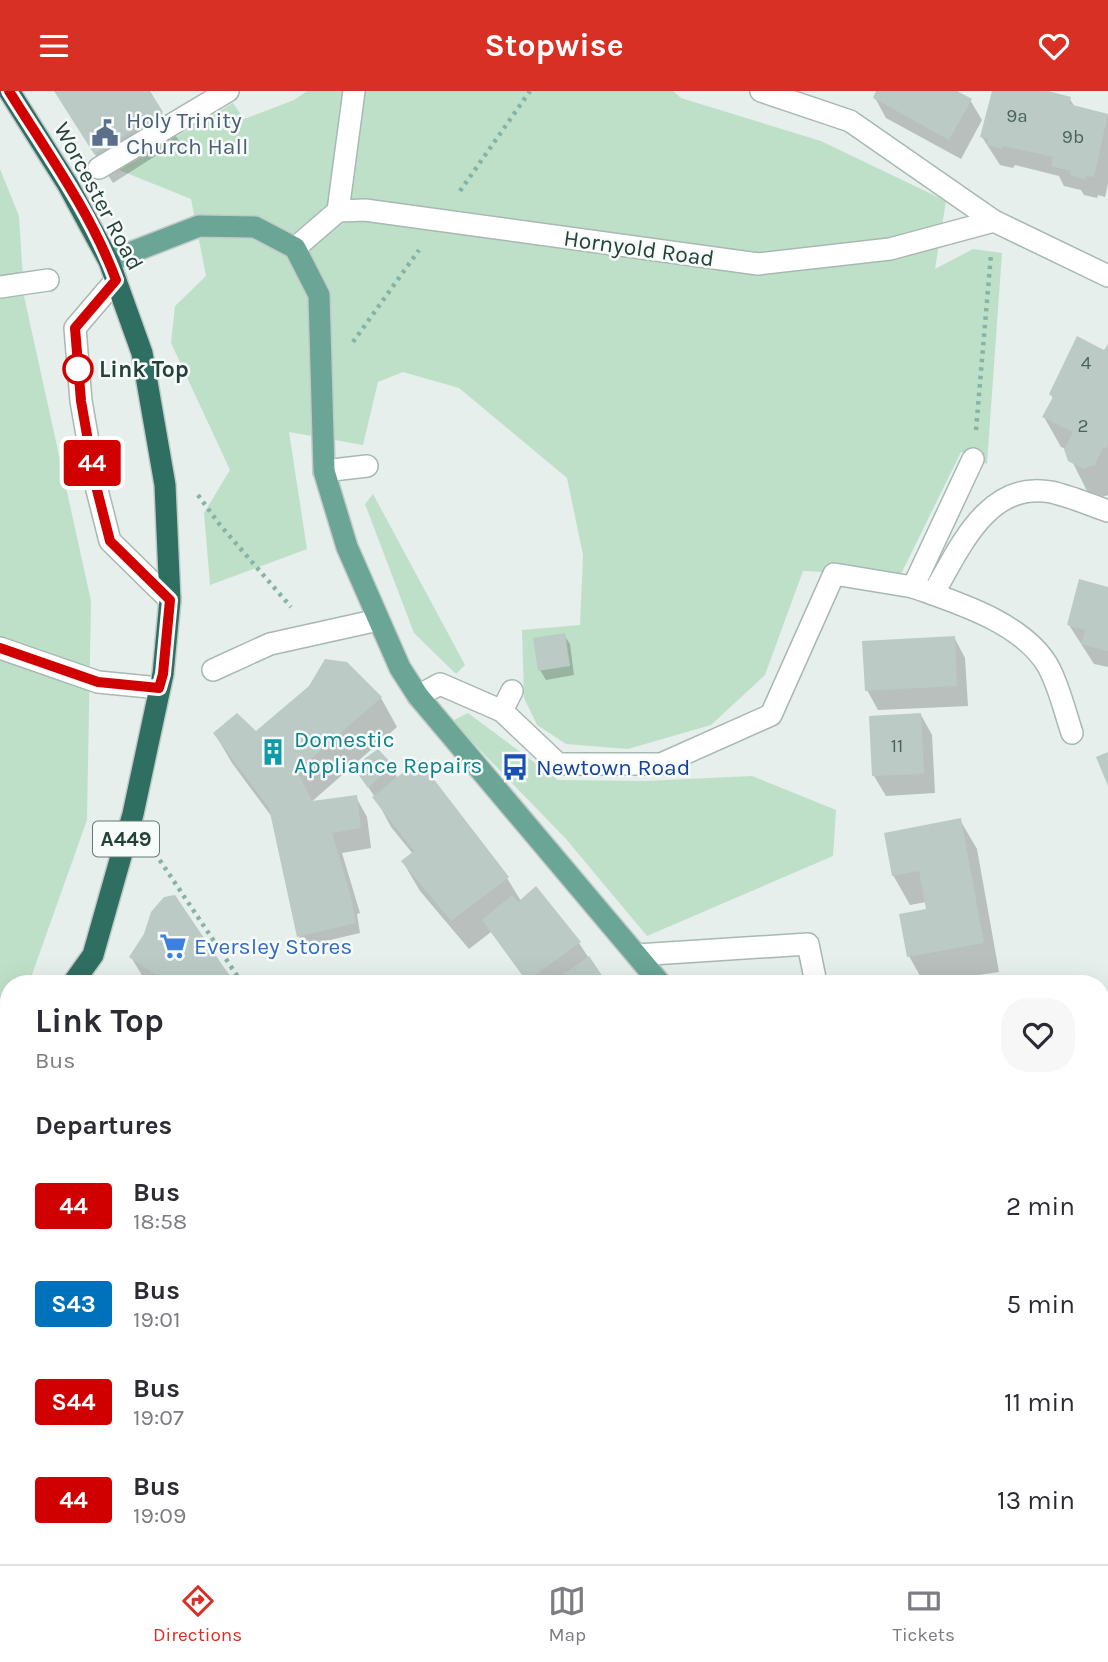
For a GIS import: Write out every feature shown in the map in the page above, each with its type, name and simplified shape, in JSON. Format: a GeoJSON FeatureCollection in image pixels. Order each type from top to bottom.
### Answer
{"type":"FeatureCollection","features":[{"type":"Feature","properties":{"kind":"highway","name":"Worcester Road"},"geometry":{"type":"LineString","coordinates":[[9,91],[68,185],[113,271],[142,353],[165,485],[170,600],[163,674],[133,814],[93,955],[79,975]]}},
{"type":"Feature","properties":{"kind":"main road"},"geometry":{"type":"LineString","coordinates":[[113,271],[199,226],[255,227],[295,248],[319,295],[324,471],[347,547],[400,668],[418,697],[654,975]]}},
{"type":"Feature","properties":{"kind":"street"},"geometry":{"type":"LineString","coordinates":[[99,167],[228,91]]}},
{"type":"Feature","properties":{"kind":"street"},"geometry":{"type":"LineString","coordinates":[[295,248],[338,211],[354,91]]}},
{"type":"Feature","properties":{"kind":"street"},"geometry":{"type":"LineString","coordinates":[[761,91],[850,121],[994,221],[1108,276]]}},
{"type":"Feature","properties":{"kind":"street","name":"Hornyold Road"},"geometry":{"type":"LineString","coordinates":[[338,211],[365,210],[758,264],[890,249],[994,221]]}},
{"type":"Feature","properties":{"kind":"street"},"geometry":{"type":"LineString","coordinates":[[113,271],[75,328],[81,401],[89,449],[110,541],[170,600]]}},
{"type":"Feature","properties":{"kind":"street"},"geometry":{"type":"LineString","coordinates":[[0,288],[48,280]]}},
{"type":"Feature","properties":{"kind":"street"},"geometry":{"type":"LineString","coordinates":[[923,590],[973,459]]}},
{"type":"Feature","properties":{"kind":"street"},"geometry":{"type":"LineString","coordinates":[[324,471],[367,466]]}},
{"type":"Feature","properties":{"kind":"street"},"geometry":{"type":"LineString","coordinates":[[923,590],[978,520],[1000,501],[1024,492],[1050,492],[1108,511]]}},
{"type":"Feature","properties":{"kind":"street"},"geometry":{"type":"LineString","coordinates":[[418,697],[440,684],[502,711],[558,764],[661,764],[771,715],[834,573],[923,590],[984,614],[1037,650],[1049,668],[1072,733]]}},
{"type":"Feature","properties":{"kind":"street"},"geometry":{"type":"LineString","coordinates":[[212,670],[270,643],[378,620]]}},
{"type":"Feature","properties":{"kind":"street"},"geometry":{"type":"LineString","coordinates":[[0,648],[98,682],[159,688]]}},
{"type":"Feature","properties":{"kind":"street"},"geometry":{"type":"LineString","coordinates":[[502,711],[512,691]]}},
{"type":"Feature","properties":{"kind":"street"},"geometry":{"type":"LineString","coordinates":[[637,954],[808,944],[814,975]]}},
{"type":"Feature","properties":{"kind":"path"},"geometry":{"type":"LineString","coordinates":[[973,459],[994,221]]}},
{"type":"Feature","properties":{"kind":"path"},"geometry":{"type":"LineString","coordinates":[[197,493],[220,525],[315,634]]}},
{"type":"Feature","properties":{"kind":"path"},"geometry":{"type":"LineString","coordinates":[[133,814],[166,872],[237,975]]}},
{"type":"Feature","properties":{"kind":"green space"},"geometry":{"type":"Polygon","coordinates":[[[307,91],[673,91],[681,98],[821,141],[946,201],[935,269],[973,249],[1002,253],[987,464],[961,452],[900,576],[803,571],[765,675],[711,725],[628,749],[566,744],[537,725],[524,698],[522,630],[580,625],[583,555],[567,478],[459,388],[403,372],[378,382],[363,445],[289,432],[307,549],[210,585],[204,513],[230,470],[171,343],[175,306],[206,276],[191,199],[119,170],[233,103],[244,119],[294,100],[307,91]]]}},
{"type":"Feature","properties":{"kind":"green space"},"geometry":{"type":"Polygon","coordinates":[[[0,169],[19,216],[24,296],[91,601],[87,820],[32,975],[0,975],[0,169]]]}},
{"type":"Feature","properties":{"kind":"green space"},"geometry":{"type":"Polygon","coordinates":[[[373,494],[465,665],[456,674],[414,633],[365,504],[373,494]]]}},
{"type":"Feature","properties":{"kind":"green space"},"geometry":{"type":"Polygon","coordinates":[[[468,713],[558,780],[645,781],[752,776],[836,810],[833,856],[647,936],[566,839],[452,721],[468,713]]]}},
{"type":"Feature","properties":{"kind":"building","name":"Holy Trinity Church Hall"},"geometry":{"type":"Polygon","coordinates":[[[54,91],[150,91],[163,112],[94,154],[54,91]]]}},
{"type":"Feature","properties":{"kind":"building"},"geometry":{"type":"Polygon","coordinates":[[[876,91],[957,91],[972,99],[949,140],[873,98],[876,91]]]}},
{"type":"Feature","properties":{"kind":"building"},"geometry":{"type":"Polygon","coordinates":[[[992,91],[1048,91],[1071,97],[1069,104],[1108,114],[1094,177],[1086,176],[1085,179],[1070,175],[1071,171],[1051,166],[1053,157],[987,145],[988,139],[980,137],[992,91]]]}},
{"type":"Feature","properties":{"kind":"building"},"geometry":{"type":"Polygon","coordinates":[[[1077,336],[1104,350],[1108,344],[1108,444],[1106,449],[1103,447],[1095,465],[1083,469],[1068,461],[1064,449],[1073,432],[1042,417],[1053,397],[1049,394],[1077,336]]]}},
{"type":"Feature","properties":{"kind":"building"},"geometry":{"type":"Polygon","coordinates":[[[1079,579],[1108,587],[1108,651],[1081,644],[1085,630],[1067,625],[1079,579]]]}},
{"type":"Feature","properties":{"kind":"building"},"geometry":{"type":"Polygon","coordinates":[[[565,633],[570,666],[538,671],[533,638],[565,633]]]}},
{"type":"Feature","properties":{"kind":"building"},"geometry":{"type":"Polygon","coordinates":[[[955,636],[957,686],[865,691],[862,641],[955,636]]]}},
{"type":"Feature","properties":{"kind":"building"},"geometry":{"type":"Polygon","coordinates":[[[325,659],[347,662],[382,697],[297,771],[312,801],[357,795],[361,828],[332,833],[356,923],[297,937],[269,808],[213,733],[237,713],[256,731],[309,686],[325,659]]]}},
{"type":"Feature","properties":{"kind":"building"},"geometry":{"type":"Polygon","coordinates":[[[921,713],[924,774],[872,776],[869,716],[921,713]]]}},
{"type":"Feature","properties":{"kind":"building"},"geometry":{"type":"Polygon","coordinates":[[[378,749],[393,765],[368,788],[353,767],[378,749]]]}},
{"type":"Feature","properties":{"kind":"building"},"geometry":{"type":"Polygon","coordinates":[[[1108,752],[1108,786],[1096,757],[1108,752]]]}},
{"type":"Feature","properties":{"kind":"building"},"geometry":{"type":"Polygon","coordinates":[[[419,760],[509,877],[451,921],[401,861],[414,851],[372,797],[419,760]]]}},
{"type":"Feature","properties":{"kind":"building"},"geometry":{"type":"Polygon","coordinates":[[[961,818],[984,943],[907,957],[899,914],[926,909],[919,871],[892,876],[884,833],[961,818]]]}},
{"type":"Feature","properties":{"kind":"building"},"geometry":{"type":"Polygon","coordinates":[[[536,886],[581,942],[535,975],[523,975],[482,920],[512,895],[518,902],[536,886]]]}},
{"type":"Feature","properties":{"kind":"building","name":"Eversley Stores"},"geometry":{"type":"Polygon","coordinates":[[[175,895],[230,975],[156,975],[129,957],[144,934],[151,912],[164,897],[175,895]]]}},
{"type":"Feature","properties":{"kind":"building"},"geometry":{"type":"Polygon","coordinates":[[[589,956],[602,975],[562,975],[589,956]]]}},
{"type":"Feature","properties":{"kind":"bus line","name":"44"},"geometry":{"type":"LineString","coordinates":[[0,648],[98,682],[159,688],[163,674],[170,600],[110,541],[88,443],[81,401],[75,328],[116,280],[109,261],[68,185],[9,91]]}},
{"type":"Feature","properties":{"kind":"place","name":"Holy Trinity Church Hall"},"geometry":{"type":"Point","coordinates":[105,133]}},
{"type":"Feature","properties":{"kind":"place","name":"Link Top"},"geometry":{"type":"Point","coordinates":[78,369]}},
{"type":"Feature","properties":{"kind":"place","name":"Domestic Appliance Repairs"},"geometry":{"type":"Point","coordinates":[273,752]}},
{"type":"Feature","properties":{"kind":"place","name":"Newtown Road"},"geometry":{"type":"Point","coordinates":[515,767]}},
{"type":"Feature","properties":{"kind":"place","name":"Eversley Stores"},"geometry":{"type":"Point","coordinates":[173,946]}}]}
